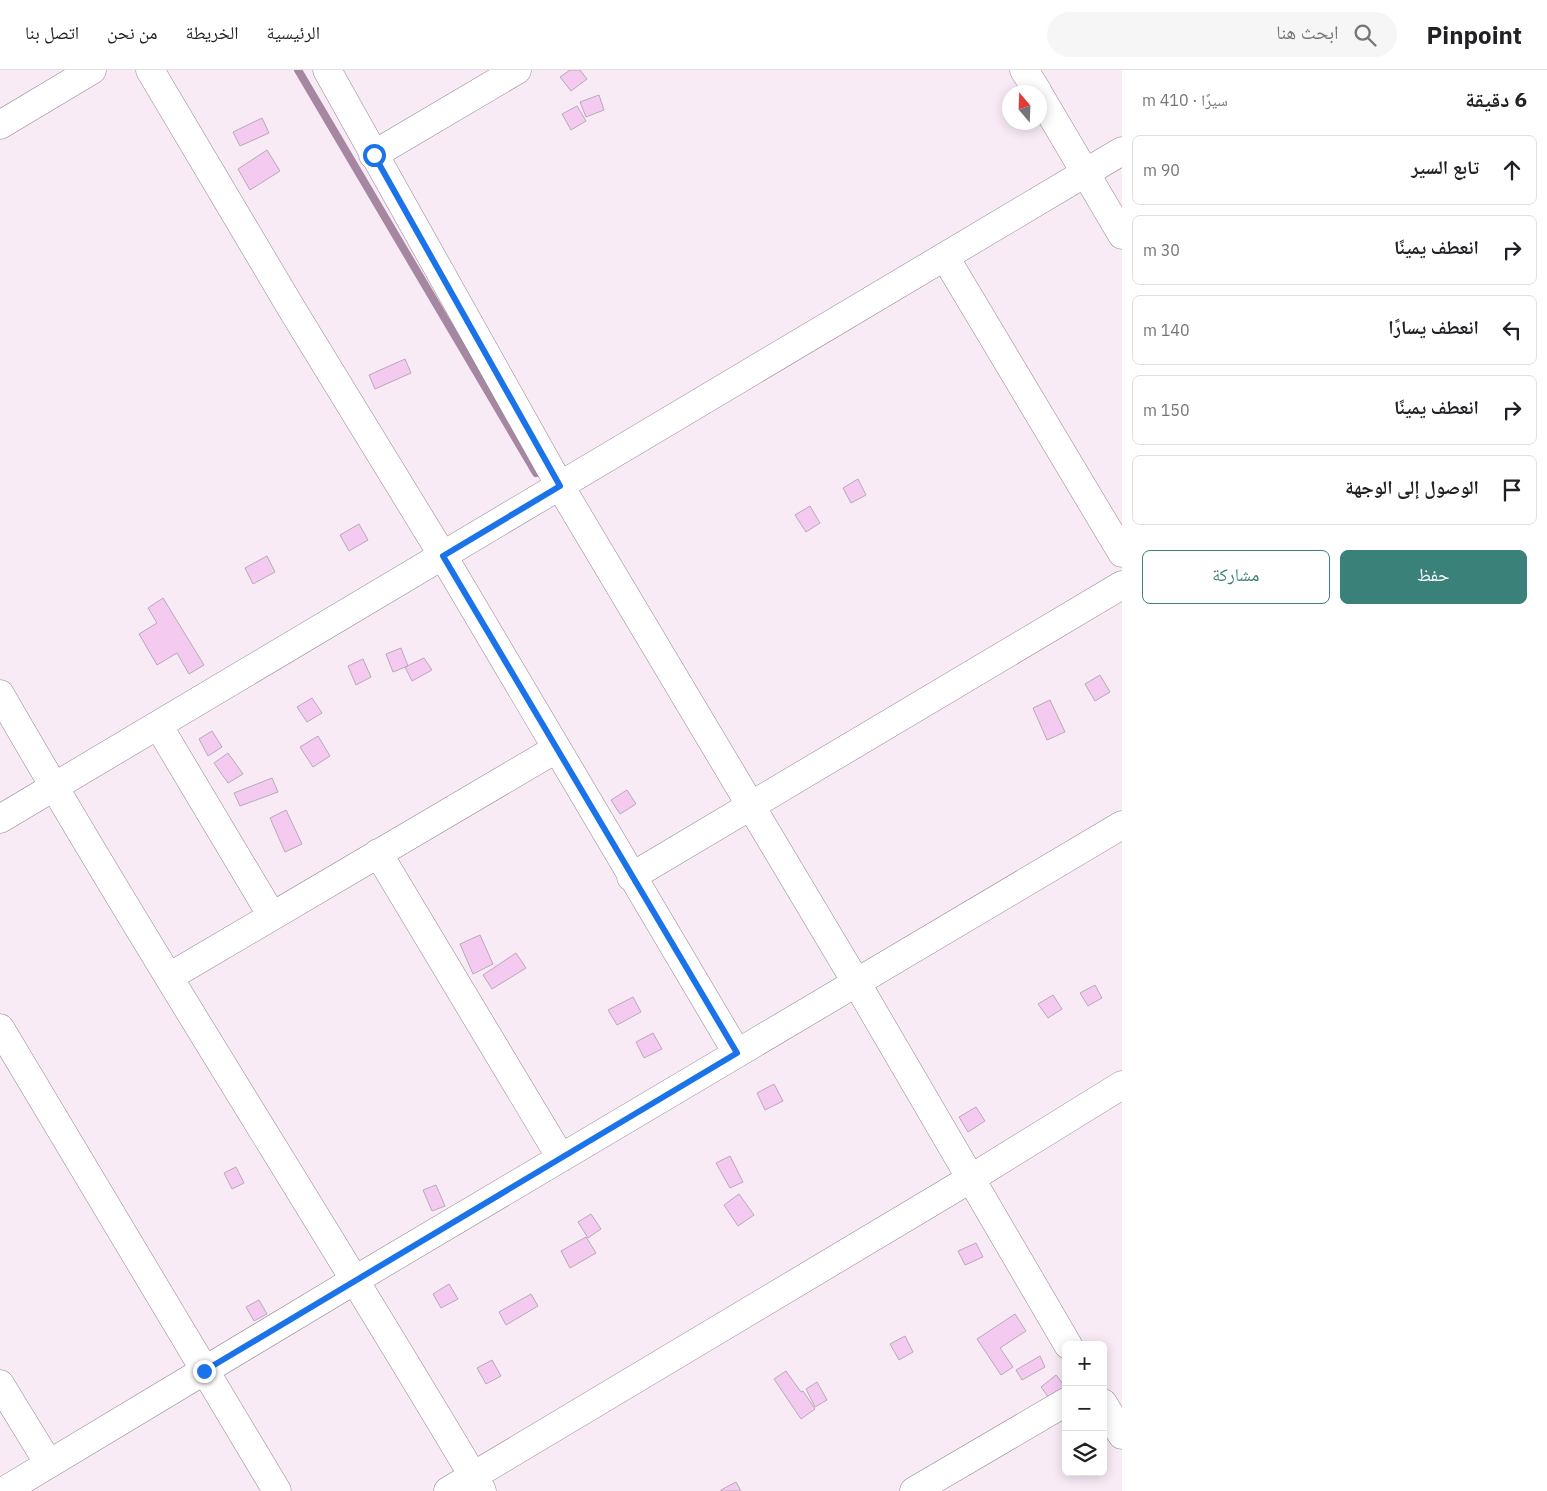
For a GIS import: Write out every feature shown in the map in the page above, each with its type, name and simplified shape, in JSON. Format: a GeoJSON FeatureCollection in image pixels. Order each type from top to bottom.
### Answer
{"type":"FeatureCollection","features":[{"type":"Feature","properties":{"kind":"street"},"geometry":{"type":"LineString","coordinates":[[0,125],[92,70]]}},
{"type":"Feature","properties":{"kind":"street"},"geometry":{"type":"LineString","coordinates":[[150,70],[293,311],[443,556],[631,877],[737,1053]]}},
{"type":"Feature","properties":{"kind":"street"},"geometry":{"type":"LineString","coordinates":[[327,70],[560,486],[856,982],[1066,1341]]}},
{"type":"Feature","properties":{"kind":"street"},"geometry":{"type":"LineString","coordinates":[[374,155],[517,70]]}},
{"type":"Feature","properties":{"kind":"street"},"geometry":{"type":"LineString","coordinates":[[1024,70],[1033,85]]}},
{"type":"Feature","properties":{"kind":"street"},"geometry":{"type":"LineString","coordinates":[[1047,108],[1122,235]]}},
{"type":"Feature","properties":{"kind":"street"},"geometry":{"type":"LineString","coordinates":[[0,819],[1122,151]]}},
{"type":"Feature","properties":{"kind":"street"},"geometry":{"type":"LineString","coordinates":[[945,257],[1122,553]]}},
{"type":"Feature","properties":{"kind":"street"},"geometry":{"type":"LineString","coordinates":[[631,877],[1122,585]]}},
{"type":"Feature","properties":{"kind":"street"},"geometry":{"type":"LineString","coordinates":[[0,694],[54,787],[477,1483]]}},
{"type":"Feature","properties":{"kind":"street"},"geometry":{"type":"LineString","coordinates":[[158,725],[272,916]]}},
{"type":"Feature","properties":{"kind":"street"},"geometry":{"type":"LineString","coordinates":[[169,976],[556,749]]}},
{"type":"Feature","properties":{"kind":"street"},"geometry":{"type":"LineString","coordinates":[[4,1491],[355,1280],[1122,825]]}},
{"type":"Feature","properties":{"kind":"street"},"geometry":{"type":"LineString","coordinates":[[378,854],[561,1158]]}},
{"type":"Feature","properties":{"kind":"street"},"geometry":{"type":"LineString","coordinates":[[0,1028],[276,1491]]}},
{"type":"Feature","properties":{"kind":"street"},"geometry":{"type":"LineString","coordinates":[[448,1491],[477,1483],[1122,1085]]}},
{"type":"Feature","properties":{"kind":"street"},"geometry":{"type":"LineString","coordinates":[[0,1384],[49,1464]]}},
{"type":"Feature","properties":{"kind":"street"},"geometry":{"type":"LineString","coordinates":[[914,1491],[1062,1404]]}},
{"type":"Feature","properties":{"kind":"street"},"geometry":{"type":"LineString","coordinates":[[1107,1410],[1122,1435]]}},
{"type":"Feature","properties":{"kind":"building"},"geometry":{"type":"Polygon","coordinates":[[[570,70],[580,70],[587,79],[571,91],[560,77],[570,70]]]}},
{"type":"Feature","properties":{"kind":"building"},"geometry":{"type":"Polygon","coordinates":[[[599,95],[604,110],[586,117],[580,102],[599,95]]]}},
{"type":"Feature","properties":{"kind":"building"},"geometry":{"type":"Polygon","coordinates":[[[577,106],[586,121],[571,130],[562,114],[577,106]]]}},
{"type":"Feature","properties":{"kind":"building"},"geometry":{"type":"Polygon","coordinates":[[[262,118],[269,133],[240,146],[233,132],[262,118]]]}},
{"type":"Feature","properties":{"kind":"building"},"geometry":{"type":"Polygon","coordinates":[[[267,150],[280,171],[250,190],[238,169],[267,150]]]}},
{"type":"Feature","properties":{"kind":"building"},"geometry":{"type":"Polygon","coordinates":[[[405,359],[411,373],[375,389],[369,375],[405,359]]]}},
{"type":"Feature","properties":{"kind":"building"},"geometry":{"type":"Polygon","coordinates":[[[858,479],[866,495],[851,503],[843,488],[858,479]]]}},
{"type":"Feature","properties":{"kind":"building"},"geometry":{"type":"Polygon","coordinates":[[[810,506],[820,523],[806,532],[795,515],[810,506]]]}},
{"type":"Feature","properties":{"kind":"building"},"geometry":{"type":"Polygon","coordinates":[[[359,524],[368,540],[349,551],[340,535],[359,524]]]}},
{"type":"Feature","properties":{"kind":"building"},"geometry":{"type":"Polygon","coordinates":[[[267,556],[275,572],[253,584],[245,568],[267,556]]]}},
{"type":"Feature","properties":{"kind":"building"},"geometry":{"type":"Polygon","coordinates":[[[163,598],[204,665],[189,674],[177,653],[157,665],[139,634],[157,623],[148,608],[163,598]]]}},
{"type":"Feature","properties":{"kind":"building"},"geometry":{"type":"Polygon","coordinates":[[[401,648],[408,666],[393,672],[386,654],[401,648]]]}},
{"type":"Feature","properties":{"kind":"building"},"geometry":{"type":"Polygon","coordinates":[[[424,658],[432,670],[412,681],[405,667],[424,658]]]}},
{"type":"Feature","properties":{"kind":"building"},"geometry":{"type":"Polygon","coordinates":[[[363,659],[371,677],[356,685],[348,666],[363,659]]]}},
{"type":"Feature","properties":{"kind":"building"},"geometry":{"type":"Polygon","coordinates":[[[1100,675],[1110,692],[1095,701],[1085,684],[1100,675]]]}},
{"type":"Feature","properties":{"kind":"building"},"geometry":{"type":"Polygon","coordinates":[[[312,698],[322,713],[307,722],[297,707],[312,698]]]}},
{"type":"Feature","properties":{"kind":"building"},"geometry":{"type":"Polygon","coordinates":[[[1050,700],[1065,732],[1047,740],[1033,708],[1050,700]]]}},
{"type":"Feature","properties":{"kind":"building"},"geometry":{"type":"Polygon","coordinates":[[[212,731],[222,747],[208,756],[199,739],[212,731]]]}},
{"type":"Feature","properties":{"kind":"building"},"geometry":{"type":"Polygon","coordinates":[[[318,736],[330,756],[313,767],[300,747],[318,736]]]}},
{"type":"Feature","properties":{"kind":"building"},"geometry":{"type":"Polygon","coordinates":[[[228,753],[243,774],[228,783],[214,763],[228,753]]]}},
{"type":"Feature","properties":{"kind":"building"},"geometry":{"type":"Polygon","coordinates":[[[272,778],[278,792],[240,806],[234,793],[272,778]]]}},
{"type":"Feature","properties":{"kind":"building"},"geometry":{"type":"Polygon","coordinates":[[[627,790],[636,804],[620,814],[611,800],[627,790]]]}},
{"type":"Feature","properties":{"kind":"building"},"geometry":{"type":"Polygon","coordinates":[[[286,810],[302,844],[285,852],[270,818],[286,810]]]}},
{"type":"Feature","properties":{"kind":"building"},"geometry":{"type":"Polygon","coordinates":[[[480,935],[493,964],[473,974],[460,944],[480,935]]]}},
{"type":"Feature","properties":{"kind":"building"},"geometry":{"type":"Polygon","coordinates":[[[516,953],[526,968],[492,989],[483,975],[516,953]]]}},
{"type":"Feature","properties":{"kind":"building"},"geometry":{"type":"Polygon","coordinates":[[[1095,985],[1102,998],[1088,1006],[1080,993],[1095,985]]]}},
{"type":"Feature","properties":{"kind":"building"},"geometry":{"type":"Polygon","coordinates":[[[1053,995],[1062,1009],[1048,1018],[1038,1004],[1053,995]]]}},
{"type":"Feature","properties":{"kind":"building"},"geometry":{"type":"Polygon","coordinates":[[[633,997],[641,1012],[617,1025],[608,1010],[633,997]]]}},
{"type":"Feature","properties":{"kind":"building"},"geometry":{"type":"Polygon","coordinates":[[[653,1033],[662,1049],[644,1058],[636,1042],[653,1033]]]}},
{"type":"Feature","properties":{"kind":"building"},"geometry":{"type":"Polygon","coordinates":[[[774,1084],[783,1101],[765,1110],[757,1093],[774,1084]]]}},
{"type":"Feature","properties":{"kind":"building"},"geometry":{"type":"Polygon","coordinates":[[[976,1107],[985,1121],[968,1132],[959,1117],[976,1107]]]}},
{"type":"Feature","properties":{"kind":"building"},"geometry":{"type":"Polygon","coordinates":[[[730,1156],[743,1182],[730,1188],[716,1163],[730,1156]]]}},
{"type":"Feature","properties":{"kind":"building"},"geometry":{"type":"Polygon","coordinates":[[[236,1167],[244,1183],[232,1189],[224,1173],[236,1167]]]}},
{"type":"Feature","properties":{"kind":"building"},"geometry":{"type":"Polygon","coordinates":[[[436,1185],[445,1206],[432,1211],[423,1190],[436,1185]]]}},
{"type":"Feature","properties":{"kind":"building"},"geometry":{"type":"Polygon","coordinates":[[[739,1194],[754,1215],[738,1226],[724,1205],[739,1194]]]}},
{"type":"Feature","properties":{"kind":"building"},"geometry":{"type":"Polygon","coordinates":[[[591,1214],[601,1229],[588,1238],[578,1222],[591,1214]]]}},
{"type":"Feature","properties":{"kind":"building"},"geometry":{"type":"Polygon","coordinates":[[[586,1237],[596,1253],[570,1268],[561,1251],[586,1237]]]}},
{"type":"Feature","properties":{"kind":"building"},"geometry":{"type":"Polygon","coordinates":[[[976,1243],[983,1257],[965,1265],[958,1251],[976,1243]]]}},
{"type":"Feature","properties":{"kind":"building"},"geometry":{"type":"Polygon","coordinates":[[[449,1284],[458,1299],[441,1308],[433,1294],[449,1284]]]}},
{"type":"Feature","properties":{"kind":"building"},"geometry":{"type":"Polygon","coordinates":[[[531,1294],[538,1306],[506,1325],[499,1312],[531,1294]]]}},
{"type":"Feature","properties":{"kind":"building"},"geometry":{"type":"Polygon","coordinates":[[[259,1300],[267,1314],[254,1321],[246,1307],[259,1300]]]}},
{"type":"Feature","properties":{"kind":"building"},"geometry":{"type":"Polygon","coordinates":[[[1015,1314],[1026,1331],[1000,1348],[1013,1367],[1001,1375],[977,1339],[1015,1314]]]}},
{"type":"Feature","properties":{"kind":"building"},"geometry":{"type":"Polygon","coordinates":[[[905,1336],[913,1352],[899,1360],[890,1344],[905,1336]]]}},
{"type":"Feature","properties":{"kind":"building"},"geometry":{"type":"Polygon","coordinates":[[[1040,1356],[1045,1367],[1022,1380],[1016,1370],[1040,1356]]]}},
{"type":"Feature","properties":{"kind":"building"},"geometry":{"type":"Polygon","coordinates":[[[492,1360],[501,1376],[486,1384],[477,1368],[492,1360]]]}},
{"type":"Feature","properties":{"kind":"building"},"geometry":{"type":"Polygon","coordinates":[[[786,1371],[815,1409],[801,1419],[774,1379],[786,1371]]]}},
{"type":"Feature","properties":{"kind":"building"},"geometry":{"type":"Polygon","coordinates":[[[1056,1375],[1062,1383],[1062,1399],[1054,1405],[1041,1387],[1056,1375]]]}},
{"type":"Feature","properties":{"kind":"building"},"geometry":{"type":"Polygon","coordinates":[[[817,1382],[827,1400],[815,1407],[806,1389],[817,1382]]]}},
{"type":"Feature","properties":{"kind":"building"},"geometry":{"type":"Polygon","coordinates":[[[736,1482],[741,1491],[721,1491],[721,1490],[736,1482]]]}},
{"type":"Feature","properties":{"kind":"waterway"},"geometry":{"type":"LineString","coordinates":[[298,70],[536,473]]}},
{"type":"Feature","properties":{"kind":"route"},"geometry":{"type":"LineString","coordinates":[[204,1371],[737,1053],[631,877],[443,556],[560,486],[374,155]]}}]}
